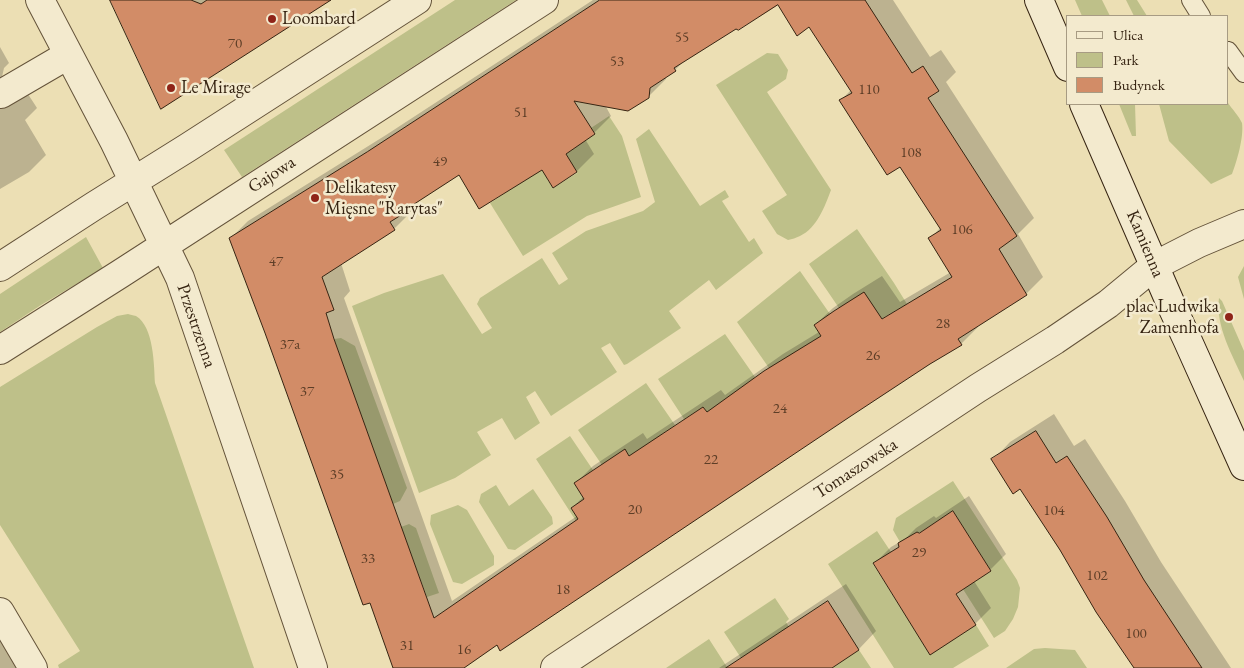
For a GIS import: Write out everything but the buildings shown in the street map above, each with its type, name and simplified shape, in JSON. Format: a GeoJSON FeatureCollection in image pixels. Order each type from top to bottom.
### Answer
{"type":"FeatureCollection","features":[{"type":"Feature","properties":{"kind":"street","name":"Przestrzenna"},"geometry":{"type":"LineString","coordinates":[[40,0],[134,181],[180,278],[313,668]]}},
{"type":"Feature","properties":{"kind":"street"},"geometry":{"type":"LineString","coordinates":[[0,267],[417,0]]}},
{"type":"Feature","properties":{"kind":"street","name":"Gajowa"},"geometry":{"type":"LineString","coordinates":[[0,350],[544,0]]}},
{"type":"Feature","properties":{"kind":"street"},"geometry":{"type":"LineString","coordinates":[[1039,0],[1066,62]]}},
{"type":"Feature","properties":{"kind":"street"},"geometry":{"type":"LineString","coordinates":[[1,94],[68,55]]}},
{"type":"Feature","properties":{"kind":"street","name":"Kamienna"},"geometry":{"type":"LineString","coordinates":[[1084,105],[1244,466]]}},
{"type":"Feature","properties":{"kind":"street"},"geometry":{"type":"LineString","coordinates":[[1154,266],[1199,243],[1244,224]]}},
{"type":"Feature","properties":{"kind":"street","name":"Tomaszowska"},"geometry":{"type":"LineString","coordinates":[[555,668],[978,388],[1055,340],[1108,304],[1154,266]]}},
{"type":"Feature","properties":{"kind":"street"},"geometry":{"type":"LineString","coordinates":[[0,612],[33,668]]}},
{"type":"Feature","properties":{"kind":"lane"},"geometry":{"type":"LineString","coordinates":[[1191,0],[1200,15]]}},
{"type":"Feature","properties":{"kind":"lane"},"geometry":{"type":"LineString","coordinates":[[1229,52],[1244,73]]}},
{"type":"Feature","properties":{"kind":"green space"},"geometry":{"type":"Polygon","coordinates":[[[455,0],[516,0],[242,177],[224,150],[455,0]]]}},
{"type":"Feature","properties":{"kind":"green space"},"geometry":{"type":"Polygon","coordinates":[[[1075,0],[1102,0],[1110,15],[1082,15],[1075,0]]]}},
{"type":"Feature","properties":{"kind":"green space"},"geometry":{"type":"Polygon","coordinates":[[[1126,0],[1137,0],[1146,15],[1134,15],[1126,0]]]}},
{"type":"Feature","properties":{"kind":"green space"},"geometry":{"type":"Polygon","coordinates":[[[767,53],[778,54],[788,70],[786,79],[767,92],[831,190],[820,216],[811,228],[800,236],[788,240],[777,234],[762,211],[787,195],[716,85],[767,53]]]}},
{"type":"Feature","properties":{"kind":"green space"},"geometry":{"type":"Polygon","coordinates":[[[1229,104],[1242,123],[1240,149],[1232,174],[1211,184],[1169,141],[1159,105],[1229,104]]]}},
{"type":"Feature","properties":{"kind":"green space"},"geometry":{"type":"Polygon","coordinates":[[[1119,105],[1135,105],[1136,136],[1132,136],[1119,105]]]}},
{"type":"Feature","properties":{"kind":"green space"},"geometry":{"type":"Polygon","coordinates":[[[609,116],[622,136],[641,197],[587,216],[523,256],[490,203],[540,170],[547,169],[547,179],[553,188],[577,173],[566,154],[594,134],[591,128],[609,116]]]}},
{"type":"Feature","properties":{"kind":"green space"},"geometry":{"type":"Polygon","coordinates":[[[649,129],[700,206],[725,190],[729,197],[722,201],[749,242],[754,238],[763,253],[716,290],[709,280],[669,311],[681,328],[627,364],[624,365],[610,343],[601,348],[617,372],[551,416],[535,391],[526,397],[540,423],[515,440],[502,418],[477,432],[491,455],[455,478],[419,493],[352,306],[384,293],[443,274],[482,334],[492,328],[477,304],[480,298],[542,258],[559,285],[568,279],[552,253],[586,231],[643,211],[655,202],[636,139],[649,129]]]}},
{"type":"Feature","properties":{"kind":"green space"},"geometry":{"type":"Polygon","coordinates":[[[857,229],[907,304],[881,319],[839,308],[809,264],[857,229]]]}},
{"type":"Feature","properties":{"kind":"green space"},"geometry":{"type":"Polygon","coordinates":[[[86,237],[103,268],[0,332],[0,294],[86,237]]]}},
{"type":"Feature","properties":{"kind":"green space"},"geometry":{"type":"Polygon","coordinates":[[[1244,266],[1244,299],[1238,277],[1244,266]]]}},
{"type":"Feature","properties":{"kind":"green space"},"geometry":{"type":"Polygon","coordinates":[[[800,271],[830,314],[814,325],[827,346],[769,368],[737,322],[800,271]]]}},
{"type":"Feature","properties":{"kind":"green space"},"geometry":{"type":"Polygon","coordinates":[[[1219,298],[1244,351],[1244,381],[1222,330],[1218,309],[1219,298]]]}},
{"type":"Feature","properties":{"kind":"green space"},"geometry":{"type":"Polygon","coordinates":[[[128,314],[136,316],[142,321],[150,337],[155,383],[254,668],[59,668],[58,665],[80,651],[0,525],[0,387],[97,327],[117,316],[128,314]]]}},
{"type":"Feature","properties":{"kind":"green space"},"geometry":{"type":"Polygon","coordinates":[[[725,334],[755,377],[711,418],[703,407],[684,419],[658,379],[725,334]]]}},
{"type":"Feature","properties":{"kind":"green space"},"geometry":{"type":"Polygon","coordinates":[[[341,338],[355,346],[407,488],[400,501],[393,504],[334,339],[341,338]]]}},
{"type":"Feature","properties":{"kind":"green space"},"geometry":{"type":"Polygon","coordinates":[[[646,383],[675,425],[662,434],[670,445],[635,465],[625,450],[602,465],[578,430],[646,383]]]}},
{"type":"Feature","properties":{"kind":"green space"},"geometry":{"type":"Polygon","coordinates":[[[570,436],[593,470],[574,483],[584,499],[571,508],[579,519],[576,521],[536,459],[570,436]]]}},
{"type":"Feature","properties":{"kind":"green space"},"geometry":{"type":"Polygon","coordinates":[[[953,481],[1017,580],[1020,588],[1018,607],[1013,619],[1005,631],[994,638],[961,586],[974,582],[991,571],[953,511],[919,533],[917,532],[900,542],[893,530],[896,518],[953,481]]]}},
{"type":"Feature","properties":{"kind":"green space"},"geometry":{"type":"Polygon","coordinates":[[[496,485],[509,506],[533,489],[552,517],[553,524],[515,550],[508,549],[479,502],[481,494],[496,485]]]}},
{"type":"Feature","properties":{"kind":"green space"},"geometry":{"type":"Polygon","coordinates":[[[458,505],[467,510],[494,556],[494,565],[462,584],[453,582],[430,524],[431,515],[458,505]]]}},
{"type":"Feature","properties":{"kind":"green space"},"geometry":{"type":"Polygon","coordinates":[[[409,524],[416,528],[439,593],[427,597],[401,527],[409,524]]]}},
{"type":"Feature","properties":{"kind":"green space"},"geometry":{"type":"Polygon","coordinates":[[[877,531],[891,552],[873,564],[930,654],[976,625],[989,646],[953,668],[894,668],[828,564],[877,531]]]}},
{"type":"Feature","properties":{"kind":"green space"},"geometry":{"type":"Polygon","coordinates":[[[775,598],[789,619],[786,622],[789,627],[741,658],[724,632],[775,598]]]}},
{"type":"Feature","properties":{"kind":"green space"},"geometry":{"type":"Polygon","coordinates":[[[709,639],[726,668],[666,668],[709,639]]]}},
{"type":"Feature","properties":{"kind":"green space"},"geometry":{"type":"Polygon","coordinates":[[[1034,649],[1075,650],[1087,668],[1006,668],[1034,649]]]}},
{"type":"Feature","properties":{"kind":"green space"},"geometry":{"type":"Polygon","coordinates":[[[859,650],[871,668],[832,668],[859,650]]]}},
{"type":"Feature","properties":{"kind":"place","name":"Loombard"},"geometry":{"type":"Point","coordinates":[272,19]}},
{"type":"Feature","properties":{"kind":"place","name":"Le Mirage"},"geometry":{"type":"Point","coordinates":[171,88]}},
{"type":"Feature","properties":{"kind":"place","name":"Delikatesy Mięsne \"Rarytas\""},"geometry":{"type":"Point","coordinates":[315,198]}},
{"type":"Feature","properties":{"kind":"place","name":"plac Ludwika Zamenhofa"},"geometry":{"type":"Point","coordinates":[1229,317]}}]}
